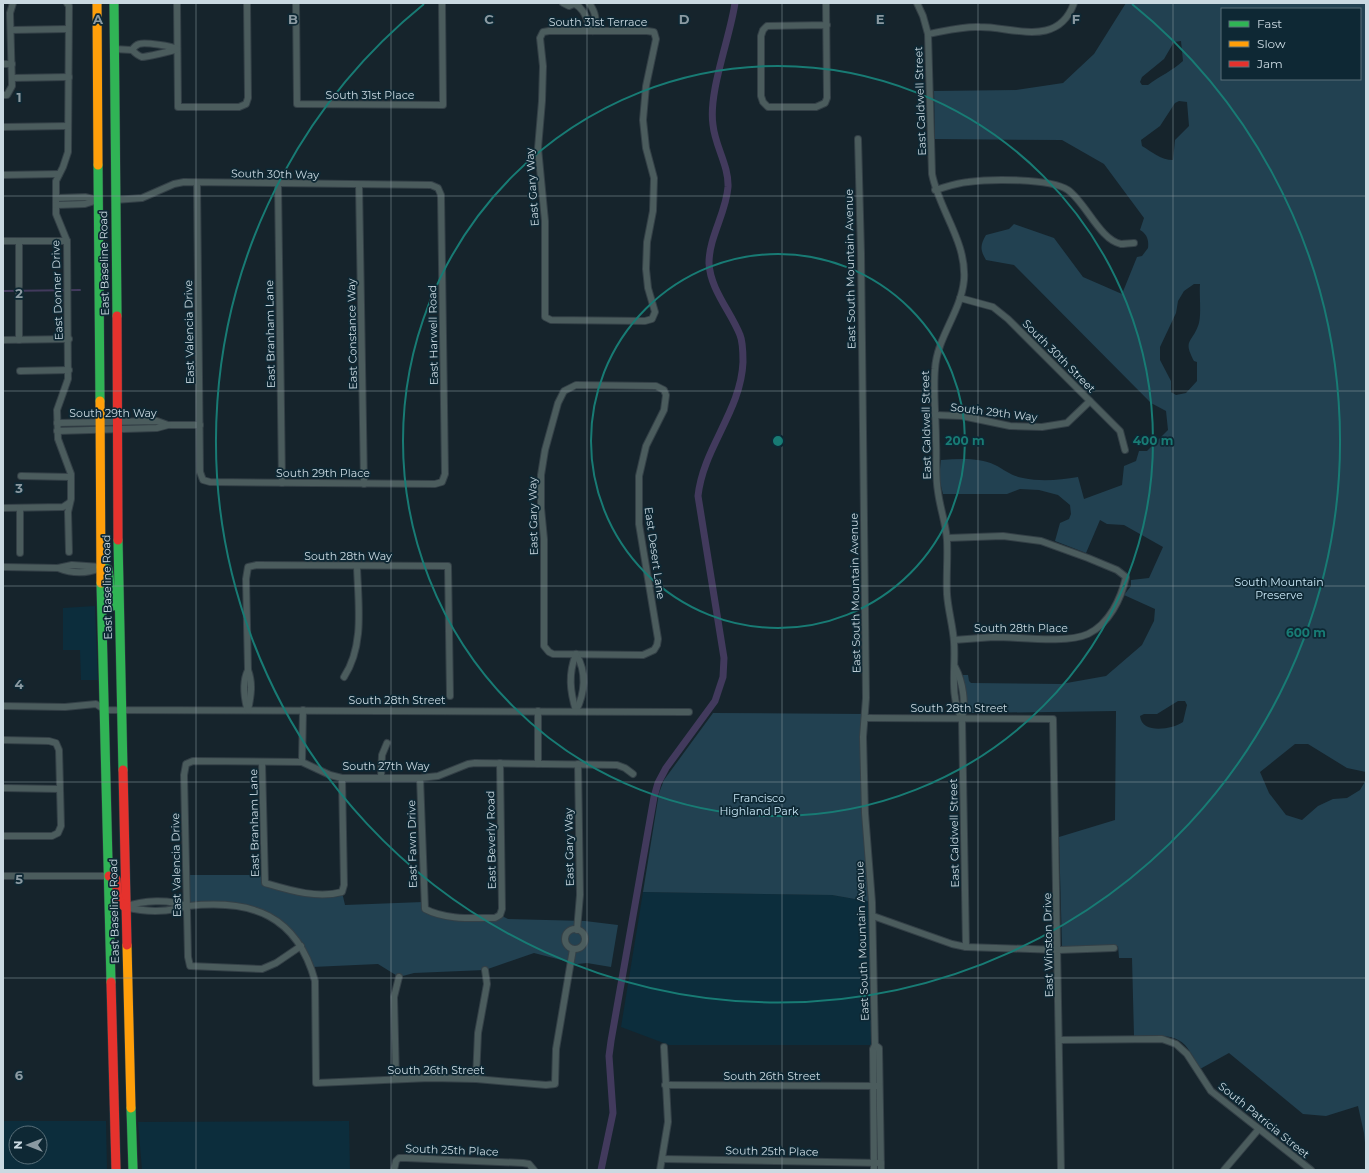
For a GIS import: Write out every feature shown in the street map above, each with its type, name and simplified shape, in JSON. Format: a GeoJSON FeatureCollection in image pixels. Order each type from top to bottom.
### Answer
{"type":"FeatureCollection","features":[{"type":"Feature","properties":{"kind":"main road","name":"East Baseline Road"},"geometry":{"type":"LineString","coordinates":[[97,3],[101,567],[116,1168]]}},
{"type":"Feature","properties":{"kind":"main road","name":"East Baseline Road"},"geometry":{"type":"LineString","coordinates":[[114,3],[119,621],[128,1038],[133,1167]]}},
{"type":"Feature","properties":{"kind":"main road"},"geometry":{"type":"LineString","coordinates":[[97,49],[114,49]]}},
{"type":"Feature","properties":{"kind":"main road"},"geometry":{"type":"LineString","coordinates":[[98,200],[115,200]]}},
{"type":"Feature","properties":{"kind":"main road"},"geometry":{"type":"LineString","coordinates":[[101,567],[108,569],[110,574],[112,604],[119,621]]}},
{"type":"Feature","properties":{"kind":"main road"},"geometry":{"type":"LineString","coordinates":[[110,926],[117,914],[125,907],[118,900],[116,879],[109,876],[119,868],[124,859]]}},
{"type":"Feature","properties":{"kind":"main road"},"geometry":{"type":"LineString","coordinates":[[113,1037],[128,1038]]}},
{"type":"Feature","properties":{"kind":"main road"},"geometry":{"type":"LineString","coordinates":[[116,1168],[133,1167]]}},
{"type":"Feature","properties":{"kind":"street"},"geometry":{"type":"LineString","coordinates":[[3,95],[7,95],[10,92],[12,86],[10,8],[13,3]]}},
{"type":"Feature","properties":{"kind":"street","name":"East Donner Drive"},"geometry":{"type":"LineString","coordinates":[[67,3],[69,6],[68,152],[56,181],[56,214],[67,241],[69,339],[68,381],[57,410],[57,423],[58,439],[71,477],[71,499],[69,503],[69,552]]}},
{"type":"Feature","properties":{"kind":"street"},"geometry":{"type":"LineString","coordinates":[[177,3],[178,107],[239,107],[246,104],[248,98],[247,3]]}},
{"type":"Feature","properties":{"kind":"street","name":"South 31st Place"},"geometry":{"type":"LineString","coordinates":[[296,3],[297,104],[443,105],[442,3]]}},
{"type":"Feature","properties":{"kind":"street"},"geometry":{"type":"LineString","coordinates":[[563,3],[569,6],[576,3],[585,13],[587,23],[593,31]]}},
{"type":"Feature","properties":{"kind":"street"},"geometry":{"type":"LineString","coordinates":[[589,3],[595,14],[596,20],[593,31]]}},
{"type":"Feature","properties":{"kind":"street"},"geometry":{"type":"LineString","coordinates":[[826,3],[827,25],[827,98],[825,103],[816,107],[768,107],[763,102],[761,96],[761,36],[763,30],[767,26],[827,25]]}},
{"type":"Feature","properties":{"kind":"street","name":"East Caldwell Street"},"geometry":{"type":"LineString","coordinates":[[916,3],[923,16],[928,34],[932,174],[935,190],[961,250],[963,261],[964,280],[960,298],[938,353],[935,368],[937,478],[947,538],[947,594],[954,640],[956,667],[954,684],[956,709],[962,719]]}},
{"type":"Feature","properties":{"kind":"street"},"geometry":{"type":"LineString","coordinates":[[928,34],[980,27],[1023,32],[1049,30],[1066,19],[1074,3]]}},
{"type":"Feature","properties":{"kind":"street"},"geometry":{"type":"LineString","coordinates":[[3,16],[10,16]]}},
{"type":"Feature","properties":{"kind":"street"},"geometry":{"type":"LineString","coordinates":[[11,30],[68,29]]}},
{"type":"Feature","properties":{"kind":"street","name":"South 31st Terrace"},"geometry":{"type":"LineString","coordinates":[[542,32],[654,32],[656,39],[646,86],[643,120],[646,148],[654,178],[654,211],[647,242],[646,269],[648,288],[655,312],[652,319],[644,321],[551,320],[545,317]]}},
{"type":"Feature","properties":{"kind":"street","name":"East Gary Way"},"geometry":{"type":"LineString","coordinates":[[542,32],[540,38],[543,66],[542,101],[538,148],[546,229],[545,317]]}},
{"type":"Feature","properties":{"kind":"street"},"geometry":{"type":"LineString","coordinates":[[132,50],[136,45],[144,43],[157,46],[172,46],[177,50]]}},
{"type":"Feature","properties":{"kind":"street"},"geometry":{"type":"LineString","coordinates":[[114,49],[132,50],[143,57],[156,53],[177,50]]}},
{"type":"Feature","properties":{"kind":"street"},"geometry":{"type":"LineString","coordinates":[[3,64],[12,64]]}},
{"type":"Feature","properties":{"kind":"street"},"geometry":{"type":"LineString","coordinates":[[12,78],[68,77]]}},
{"type":"Feature","properties":{"kind":"street"},"geometry":{"type":"LineString","coordinates":[[3,127],[68,126]]}},
{"type":"Feature","properties":{"kind":"street","name":"East South Mountain Avenue"},"geometry":{"type":"LineString","coordinates":[[858,140],[861,253],[866,698],[863,737],[865,830],[873,916],[875,1045],[873,1049],[881,1167]]}},
{"type":"Feature","properties":{"kind":"street"},"geometry":{"type":"LineString","coordinates":[[3,175],[59,174]]}},
{"type":"Feature","properties":{"kind":"street"},"geometry":{"type":"LineString","coordinates":[[935,190],[969,182],[1039,181],[1051,183],[1067,190],[1077,198],[1111,240],[1121,244],[1134,243]]}},
{"type":"Feature","properties":{"kind":"street","name":"South 30th Way"},"geometry":{"type":"LineString","coordinates":[[115,200],[142,198],[174,184],[197,183],[431,185],[438,188]]}},
{"type":"Feature","properties":{"kind":"street","name":"East Valencia Drive"},"geometry":{"type":"LineString","coordinates":[[197,183],[200,472],[203,480]]}},
{"type":"Feature","properties":{"kind":"street","name":"East Branham Lane"},"geometry":{"type":"LineString","coordinates":[[278,184],[282,483]]}},
{"type":"Feature","properties":{"kind":"street","name":"East Constance Way"},"geometry":{"type":"LineString","coordinates":[[359,185],[364,484]]}},
{"type":"Feature","properties":{"kind":"street","name":"East Harwell Road"},"geometry":{"type":"LineString","coordinates":[[438,188],[441,195],[445,474],[442,482]]}},
{"type":"Feature","properties":{"kind":"street"},"geometry":{"type":"LineString","coordinates":[[56,198],[85,198],[98,200]]}},
{"type":"Feature","properties":{"kind":"street"},"geometry":{"type":"LineString","coordinates":[[72,198],[73,205]]}},
{"type":"Feature","properties":{"kind":"street"},"geometry":{"type":"LineString","coordinates":[[56,205],[86,204],[98,200]]}},
{"type":"Feature","properties":{"kind":"street"},"geometry":{"type":"LineString","coordinates":[[3,241],[67,241]]}},
{"type":"Feature","properties":{"kind":"street"},"geometry":{"type":"LineString","coordinates":[[19,241],[19,286]]}},
{"type":"Feature","properties":{"kind":"street"},"geometry":{"type":"LineString","coordinates":[[19,294],[19,340]]}},
{"type":"Feature","properties":{"kind":"street","name":"South 30th Street"},"geometry":{"type":"LineString","coordinates":[[960,298],[993,308],[1008,319],[1120,431],[1125,450]]}},
{"type":"Feature","properties":{"kind":"street"},"geometry":{"type":"LineString","coordinates":[[3,340],[69,339]]}},
{"type":"Feature","properties":{"kind":"street"},"geometry":{"type":"LineString","coordinates":[[20,371],[68,370]]}},
{"type":"Feature","properties":{"kind":"street","name":"East Gary Way"},"geometry":{"type":"LineString","coordinates":[[570,386],[564,391],[558,403],[545,450],[541,475],[541,508],[544,539],[543,641],[546,650],[553,654],[576,654]]}},
{"type":"Feature","properties":{"kind":"street","name":"East Desert Lane"},"geometry":{"type":"LineString","coordinates":[[570,386],[656,386],[664,390],[667,400],[646,446],[639,476],[639,524],[658,639],[657,645],[654,650],[643,654],[576,654]]}},
{"type":"Feature","properties":{"kind":"street","name":"South 29th Way"},"geometry":{"type":"LineString","coordinates":[[936,415],[962,416],[1010,426],[1042,427],[1067,424],[1090,401]]}},
{"type":"Feature","properties":{"kind":"street"},"geometry":{"type":"LineString","coordinates":[[74,422],[75,430]]}},
{"type":"Feature","properties":{"kind":"street","name":"South 29th Way"},"geometry":{"type":"LineString","coordinates":[[57,423],[74,422],[100,426]]}},
{"type":"Feature","properties":{"kind":"street","name":"South 29th Way"},"geometry":{"type":"LineString","coordinates":[[117,425],[147,424],[157,428],[168,425],[200,425]]}},
{"type":"Feature","properties":{"kind":"street"},"geometry":{"type":"LineString","coordinates":[[58,431],[117,425]]}},
{"type":"Feature","properties":{"kind":"street"},"geometry":{"type":"LineString","coordinates":[[21,476],[71,477]]}},
{"type":"Feature","properties":{"kind":"street","name":"South 29th Place"},"geometry":{"type":"LineString","coordinates":[[203,480],[210,482],[364,484],[435,484],[442,482]]}},
{"type":"Feature","properties":{"kind":"street"},"geometry":{"type":"LineString","coordinates":[[3,508],[63,507],[69,503]]}},
{"type":"Feature","properties":{"kind":"street"},"geometry":{"type":"LineString","coordinates":[[20,508],[20,553]]}},
{"type":"Feature","properties":{"kind":"street","name":"South 28th Place"},"geometry":{"type":"LineString","coordinates":[[947,538],[1003,536],[1041,541],[1117,570],[1126,577],[1124,588],[1114,610],[1100,626],[1088,634],[1073,638],[994,637],[954,640]]}},
{"type":"Feature","properties":{"kind":"street","name":"South 28th Way"},"geometry":{"type":"LineString","coordinates":[[248,710],[251,697],[251,679],[248,670],[246,579],[248,567],[257,565],[448,566],[450,696]]}},
{"type":"Feature","properties":{"kind":"street"},"geometry":{"type":"LineString","coordinates":[[76,566],[76,572]]}},
{"type":"Feature","properties":{"kind":"street"},"geometry":{"type":"LineString","coordinates":[[344,677],[354,657],[357,644],[357,566]]}},
{"type":"Feature","properties":{"kind":"street"},"geometry":{"type":"LineString","coordinates":[[3,567],[101,567]]}},
{"type":"Feature","properties":{"kind":"street"},"geometry":{"type":"LineString","coordinates":[[58,568],[70,572],[89,573],[101,567]]}},
{"type":"Feature","properties":{"kind":"street"},"geometry":{"type":"LineString","coordinates":[[576,654],[581,663],[583,683],[581,702],[576,711]]}},
{"type":"Feature","properties":{"kind":"street"},"geometry":{"type":"LineString","coordinates":[[576,654],[572,666],[570,684],[576,711]]}},
{"type":"Feature","properties":{"kind":"street","name":"East Caldwell Street"},"geometry":{"type":"LineString","coordinates":[[956,667],[960,676],[964,708],[962,719],[966,947]]}},
{"type":"Feature","properties":{"kind":"street"},"geometry":{"type":"LineString","coordinates":[[570,684],[583,683]]}},
{"type":"Feature","properties":{"kind":"street"},"geometry":{"type":"LineString","coordinates":[[954,684],[961,683]]}},
{"type":"Feature","properties":{"kind":"street","name":"South 28th Street"},"geometry":{"type":"LineString","coordinates":[[3,706],[65,707],[96,704],[105,710],[689,712]]}},
{"type":"Feature","properties":{"kind":"street"},"geometry":{"type":"LineString","coordinates":[[302,762],[303,710]]}},
{"type":"Feature","properties":{"kind":"street"},"geometry":{"type":"LineString","coordinates":[[538,711],[538,764]]}},
{"type":"Feature","properties":{"kind":"street","name":"South 28th Street"},"geometry":{"type":"LineString","coordinates":[[865,718],[1053,719]]}},
{"type":"Feature","properties":{"kind":"street","name":"East Winston Drive"},"geometry":{"type":"LineString","coordinates":[[1053,719],[1059,950],[1062,1170]]}},
{"type":"Feature","properties":{"kind":"street"},"geometry":{"type":"LineString","coordinates":[[3,740],[49,741],[56,743],[59,750],[61,826],[58,833],[52,836],[3,836]]}},
{"type":"Feature","properties":{"kind":"street"},"geometry":{"type":"LineString","coordinates":[[381,777],[382,755],[387,744]]}},
{"type":"Feature","properties":{"kind":"street","name":"South 27th Way"},"geometry":{"type":"LineString","coordinates":[[186,764],[194,761],[262,763],[302,762],[330,775],[342,778],[420,778],[438,776],[468,764],[617,765],[625,768],[633,774]]}},
{"type":"Feature","properties":{"kind":"street","name":"East Branham Lane"},"geometry":{"type":"LineString","coordinates":[[262,763],[265,883],[309,894],[336,894],[342,892],[344,885],[342,778]]}},
{"type":"Feature","properties":{"kind":"street","name":"East Valencia Drive"},"geometry":{"type":"LineString","coordinates":[[186,764],[184,775],[188,957],[190,966],[262,969],[276,963],[301,946]]}},
{"type":"Feature","properties":{"kind":"street","name":"East Beverly Road"},"geometry":{"type":"LineString","coordinates":[[425,909],[457,918],[495,918],[500,915],[502,909],[500,764]]}},
{"type":"Feature","properties":{"kind":"street","name":"East Gary Way"},"geometry":{"type":"LineString","coordinates":[[573,949],[581,947],[584,942],[584,936],[577,930],[580,895],[578,764]]}},
{"type":"Feature","properties":{"kind":"street","name":"East Fawn Drive"},"geometry":{"type":"LineString","coordinates":[[420,778],[425,909]]}},
{"type":"Feature","properties":{"kind":"street"},"geometry":{"type":"LineString","coordinates":[[3,788],[60,789]]}},
{"type":"Feature","properties":{"kind":"street"},"geometry":{"type":"LineString","coordinates":[[3,876],[109,876]]}},
{"type":"Feature","properties":{"kind":"street"},"geometry":{"type":"LineString","coordinates":[[125,907],[137,903],[177,902],[187,906],[238,906],[258,910],[281,924],[293,935],[301,946]]}},
{"type":"Feature","properties":{"kind":"street"},"geometry":{"type":"LineString","coordinates":[[873,916],[952,944],[966,947],[1059,950],[1114,948]]}},
{"type":"Feature","properties":{"kind":"street"},"geometry":{"type":"LineString","coordinates":[[573,949],[567,945],[566,937],[571,931],[577,930]]}},
{"type":"Feature","properties":{"kind":"street","name":"South 26th Street"},"geometry":{"type":"LineString","coordinates":[[301,946],[312,968],[315,981],[316,1083],[396,1079],[476,1079],[546,1085],[555,1084],[556,1049],[573,949]]}},
{"type":"Feature","properties":{"kind":"street"},"geometry":{"type":"LineString","coordinates":[[476,1079],[478,1033],[487,984],[485,970]]}},
{"type":"Feature","properties":{"kind":"street"},"geometry":{"type":"LineString","coordinates":[[396,1079],[394,997],[399,977]]}},
{"type":"Feature","properties":{"kind":"street","name":"South Patricia Street"},"geometry":{"type":"LineString","coordinates":[[1060,1040],[1162,1039],[1176,1044],[1187,1054],[1211,1091],[1258,1130],[1311,1170]]}},
{"type":"Feature","properties":{"kind":"street"},"geometry":{"type":"LineString","coordinates":[[660,1170],[668,1122],[664,1047]]}},
{"type":"Feature","properties":{"kind":"street","name":"South 26th Street"},"geometry":{"type":"LineString","coordinates":[[665,1085],[876,1086]]}},
{"type":"Feature","properties":{"kind":"street","name":"East South Mountain Avenue"},"geometry":{"type":"LineString","coordinates":[[874,1167],[876,1086]]}},
{"type":"Feature","properties":{"kind":"street"},"geometry":{"type":"LineString","coordinates":[[1224,1170],[1258,1130]]}},
{"type":"Feature","properties":{"kind":"street","name":"South 25th Place"},"geometry":{"type":"LineString","coordinates":[[394,1170],[396,1161],[399,1158],[510,1161],[523,1162],[533,1168]]}},
{"type":"Feature","properties":{"kind":"street","name":"South 25th Place"},"geometry":{"type":"LineString","coordinates":[[663,1159],[881,1167]]}},
{"type":"Feature","properties":{"kind":"shaded area"},"geometry":{"type":"Polygon","coordinates":[[[95,606],[98,680],[81,680],[80,650],[63,650],[63,608],[95,606]]]}},
{"type":"Feature","properties":{"kind":"shaded area"},"geometry":{"type":"Polygon","coordinates":[[[643,892],[832,895],[872,902],[875,1045],[669,1045],[621,1027],[643,892]]]}},
{"type":"Feature","properties":{"kind":"shaded area"},"geometry":{"type":"Polygon","coordinates":[[[3,1121],[106,1121],[107,1170],[3,1170],[3,1121]]]}},
{"type":"Feature","properties":{"kind":"shaded area"},"geometry":{"type":"Polygon","coordinates":[[[349,1121],[350,1170],[142,1170],[138,1122],[349,1121]]]}},
{"type":"Feature","properties":{"kind":"green space","name":"South Mountain Preserve"},"geometry":{"type":"Polygon","coordinates":[[[1126,3],[1366,3],[1366,772],[1347,768],[1308,744],[1295,744],[1260,772],[1269,793],[1286,815],[1302,820],[1318,806],[1333,799],[1347,798],[1360,790],[1366,780],[1366,1153],[1364,1133],[1358,1106],[1326,1116],[1303,1114],[1229,1053],[1200,1069],[1185,1045],[1174,1038],[1154,1035],[1134,1036],[1132,958],[1119,958],[1118,946],[1062,946],[1059,837],[1115,820],[1116,711],[972,713],[967,710],[963,675],[968,675],[971,683],[1061,684],[1106,676],[1142,645],[1154,621],[1155,609],[1124,595],[1131,586],[1131,580],[1149,578],[1163,547],[1124,525],[1107,524],[1100,520],[1086,553],[1055,541],[1060,523],[1069,519],[1071,514],[1070,505],[1058,495],[1039,490],[1020,489],[1007,494],[943,494],[939,478],[941,460],[962,459],[989,462],[1015,476],[1030,479],[1050,480],[1078,477],[1084,499],[1122,485],[1124,466],[1136,461],[1139,451],[1147,451],[1168,430],[1166,411],[1151,403],[1014,265],[986,260],[982,250],[982,245],[986,235],[1009,229],[1014,224],[1054,238],[1083,277],[1122,294],[1137,257],[1142,256],[1148,248],[1148,242],[1146,235],[1140,230],[1144,218],[1104,164],[1062,140],[935,139],[934,91],[1016,90],[1063,83],[1094,54],[1126,3]],[[1181,41],[1174,42],[1164,59],[1142,77],[1140,82],[1142,85],[1148,85],[1175,68],[1183,61],[1181,41]],[[1179,101],[1175,103],[1160,126],[1141,140],[1142,146],[1164,159],[1173,160],[1175,140],[1189,126],[1187,102],[1179,101]],[[1194,284],[1184,291],[1178,301],[1176,313],[1160,347],[1160,360],[1171,381],[1171,392],[1176,395],[1186,393],[1197,381],[1197,362],[1194,361],[1189,349],[1189,342],[1199,322],[1200,284],[1194,284]],[[1178,701],[1157,714],[1144,714],[1140,716],[1142,722],[1146,726],[1158,729],[1172,727],[1183,722],[1187,705],[1185,701],[1178,701]]]}},
{"type":"Feature","properties":{"kind":"green space","name":"Francisco Highland Park"},"geometry":{"type":"Polygon","coordinates":[[[713,713],[865,714],[863,737],[872,902],[832,895],[643,892],[659,793],[664,780],[713,713]]]}},
{"type":"Feature","properties":{"kind":"green space"},"geometry":{"type":"Polygon","coordinates":[[[187,875],[265,875],[265,883],[298,892],[342,892],[345,905],[423,902],[425,909],[457,918],[500,915],[508,919],[585,921],[618,925],[611,967],[587,963],[577,964],[534,953],[485,970],[414,973],[399,977],[378,964],[312,967],[281,924],[248,907],[187,906],[187,875]]]}},
{"type":"Feature","properties":{"kind":"waterway"},"geometry":{"type":"LineString","coordinates":[[601,1170],[613,1113],[609,1056],[611,1041],[654,797],[658,783],[666,768],[715,701],[723,677],[724,658],[698,496],[701,478],[707,462],[736,397],[741,380],[743,362],[741,338],[713,282],[709,263],[714,234],[727,197],[728,187],[726,171],[714,133],[712,112],[716,81],[735,3]]}},
{"type":"Feature","properties":{"kind":"waterway"},"geometry":{"type":"LineString","coordinates":[[3,291],[80,290]]}},
{"type":"Feature","properties":{"kind":"traffic: fast"},"geometry":{"type":"LineString","coordinates":[[114,3],[117,316]]}},
{"type":"Feature","properties":{"kind":"traffic: fast"},"geometry":{"type":"LineString","coordinates":[[98,165],[100,401]]}},
{"type":"Feature","properties":{"kind":"traffic: fast"},"geometry":{"type":"LineString","coordinates":[[118,540],[123,770]]}},
{"type":"Feature","properties":{"kind":"traffic: fast"},"geometry":{"type":"LineString","coordinates":[[101,567],[108,569],[113,606]]}},
{"type":"Feature","properties":{"kind":"traffic: fast"},"geometry":{"type":"LineString","coordinates":[[101,583],[111,982]]}},
{"type":"Feature","properties":{"kind":"traffic: fast"},"geometry":{"type":"LineString","coordinates":[[131,1108],[133,1170]]}},
{"type":"Feature","properties":{"kind":"traffic: slow"},"geometry":{"type":"LineString","coordinates":[[97,3],[98,165]]}},
{"type":"Feature","properties":{"kind":"traffic: slow"},"geometry":{"type":"LineString","coordinates":[[100,401],[101,583]]}},
{"type":"Feature","properties":{"kind":"traffic: slow"},"geometry":{"type":"LineString","coordinates":[[127,945],[131,1108]]}},
{"type":"Feature","properties":{"kind":"traffic: jam"},"geometry":{"type":"LineString","coordinates":[[117,316],[118,540]]}},
{"type":"Feature","properties":{"kind":"traffic: jam"},"geometry":{"type":"LineString","coordinates":[[123,770],[127,945]]}},
{"type":"Feature","properties":{"kind":"traffic: jam"},"geometry":{"type":"LineString","coordinates":[[109,876],[116,879],[118,900],[125,907]]}},
{"type":"Feature","properties":{"kind":"traffic: jam"},"geometry":{"type":"LineString","coordinates":[[111,982],[116,1170]]}}]}
